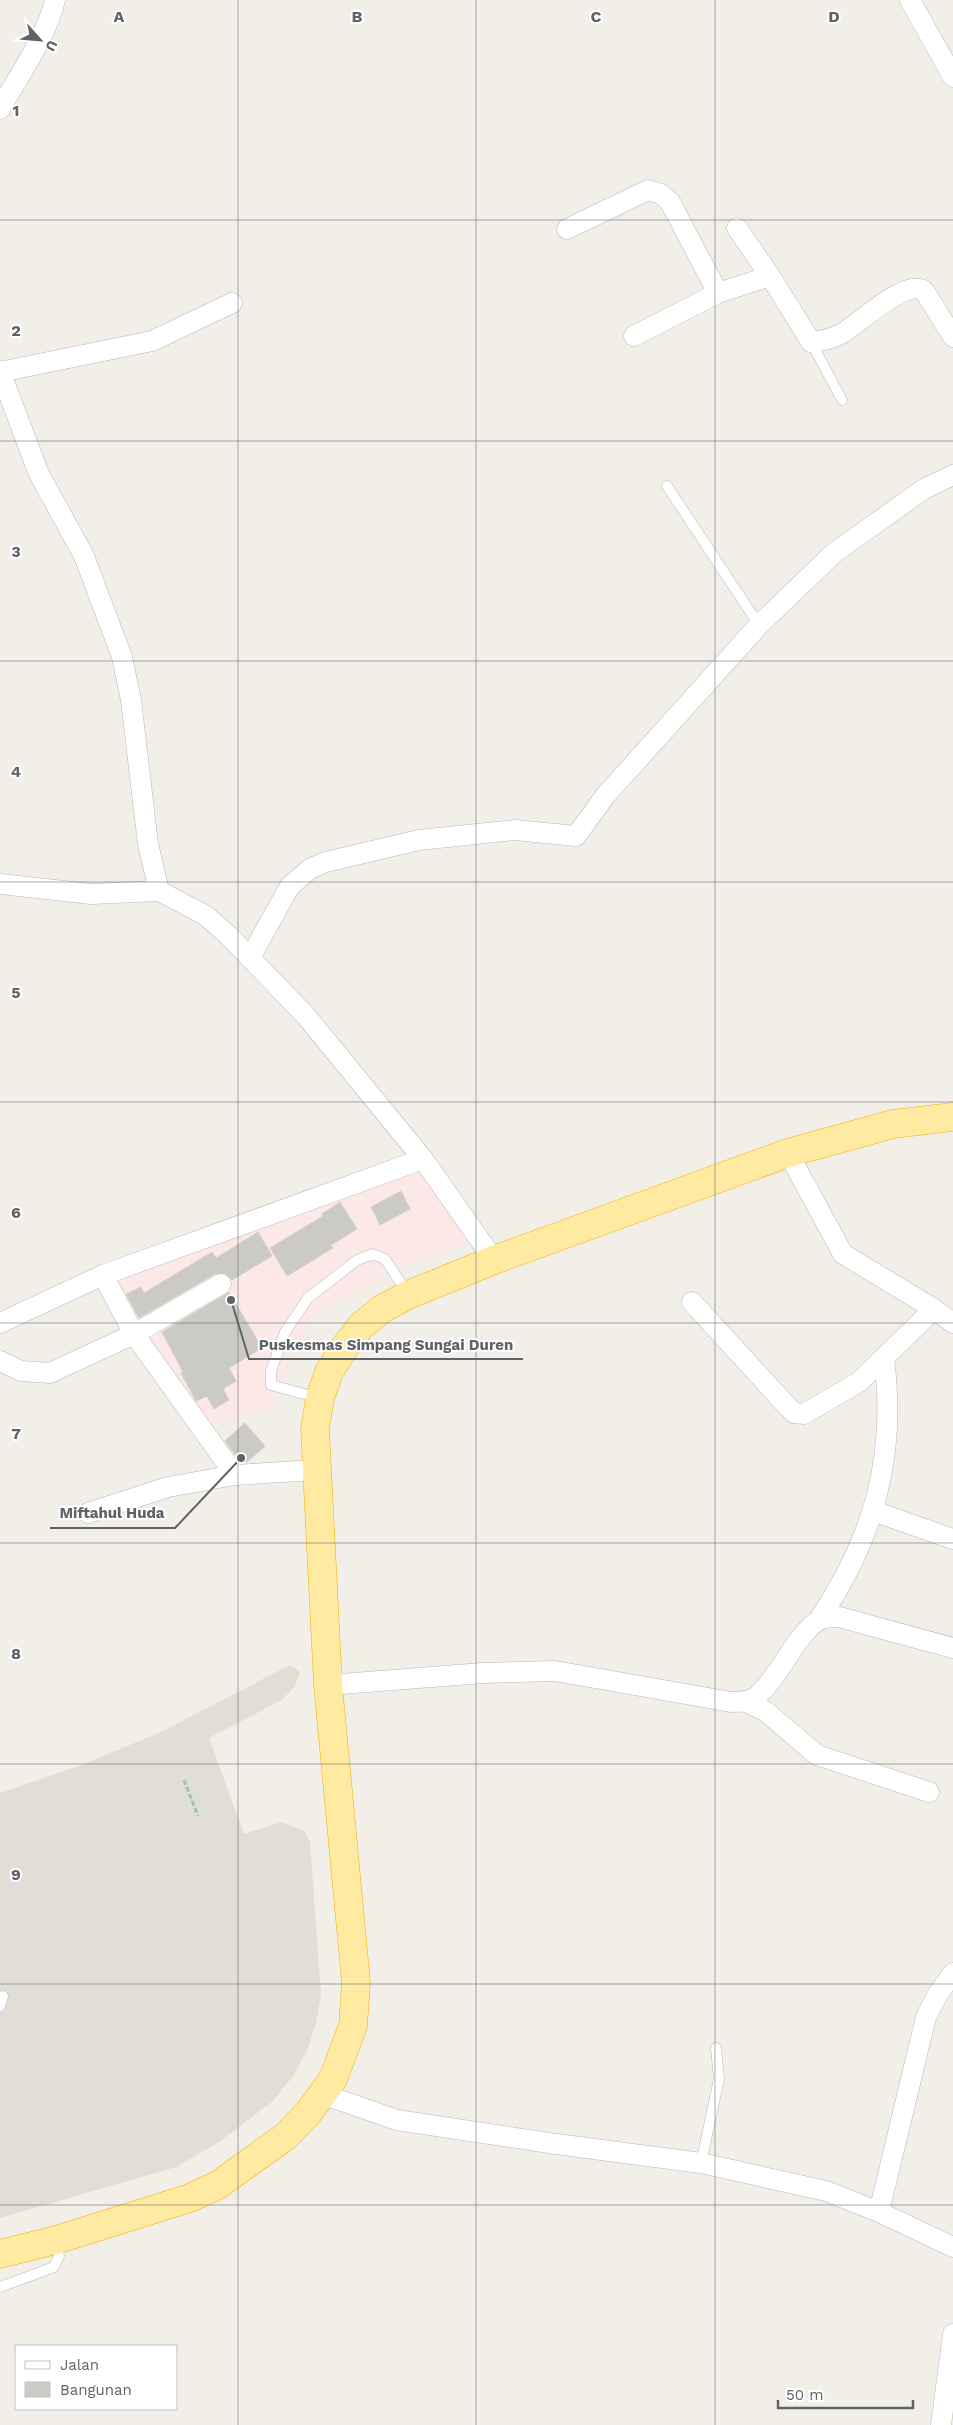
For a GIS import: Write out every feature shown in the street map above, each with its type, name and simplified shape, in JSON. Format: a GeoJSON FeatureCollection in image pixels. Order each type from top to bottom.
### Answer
{"type":"FeatureCollection","features":[{"type":"Feature","properties":{"kind":"highway"},"geometry":{"type":"LineString","coordinates":[[0,2254],[56,2240],[190,2198],[218,2185],[286,2136],[309,2112],[333,2079],[352,2026],[356,1982],[328,1685],[315,1429],[320,1398],[329,1372],[361,1326],[408,1294],[494,1260],[788,1153],[892,1124],[953,1117]]}},
{"type":"Feature","properties":{"kind":"street"},"geometry":{"type":"LineString","coordinates":[[0,109],[43,32],[55,0]]}},
{"type":"Feature","properties":{"kind":"street"},"geometry":{"type":"LineString","coordinates":[[910,0],[953,77]]}},
{"type":"Feature","properties":{"kind":"street"},"geometry":{"type":"LineString","coordinates":[[567,229],[648,190],[662,194],[670,202],[718,293]]}},
{"type":"Feature","properties":{"kind":"street"},"geometry":{"type":"LineString","coordinates":[[737,228],[770,276],[811,342],[827,340],[843,334],[882,304],[911,288],[922,289],[953,337]]}},
{"type":"Feature","properties":{"kind":"street"},"geometry":{"type":"LineString","coordinates":[[634,336],[718,293],[770,276]]}},
{"type":"Feature","properties":{"kind":"street"},"geometry":{"type":"LineString","coordinates":[[160,891],[148,844],[131,700],[122,657],[84,556],[39,474],[0,372],[152,341],[232,303]]}},
{"type":"Feature","properties":{"kind":"street"},"geometry":{"type":"LineString","coordinates":[[251,956],[290,886],[297,878],[319,865],[419,840],[515,830],[576,836],[601,801],[759,625],[834,554],[924,488],[953,475]]}},
{"type":"Feature","properties":{"kind":"street"},"geometry":{"type":"LineString","coordinates":[[0,884],[91,894],[160,891],[205,916],[251,956],[306,1016],[422,1159],[494,1260]]}},
{"type":"Feature","properties":{"kind":"street"},"geometry":{"type":"LineString","coordinates":[[788,1153],[844,1254],[934,1309],[953,1323]]}},
{"type":"Feature","properties":{"kind":"street"},"geometry":{"type":"LineString","coordinates":[[0,1323],[103,1275],[422,1159]]}},
{"type":"Feature","properties":{"kind":"street"},"geometry":{"type":"LineString","coordinates":[[103,1275],[134,1334],[235,1475]]}},
{"type":"Feature","properties":{"kind":"street"},"geometry":{"type":"LineString","coordinates":[[0,1361],[22,1371],[50,1372],[134,1334],[221,1284]]}},
{"type":"Feature","properties":{"kind":"street"},"geometry":{"type":"LineString","coordinates":[[692,1302],[794,1412],[804,1414],[858,1382],[934,1309]]}},
{"type":"Feature","properties":{"kind":"street"},"geometry":{"type":"LineString","coordinates":[[328,1685],[483,1673],[555,1671],[731,1702],[746,1702],[758,1696],[798,1643],[818,1621],[840,1588],[861,1544],[878,1497],[886,1445],[889,1394],[884,1359]]}},
{"type":"Feature","properties":{"kind":"street"},"geometry":{"type":"LineString","coordinates":[[88,1513],[168,1487],[235,1475],[316,1470]]}},
{"type":"Feature","properties":{"kind":"street"},"geometry":{"type":"LineString","coordinates":[[873,1511],[953,1539]]}},
{"type":"Feature","properties":{"kind":"street"},"geometry":{"type":"LineString","coordinates":[[818,1621],[839,1617],[953,1648]]}},
{"type":"Feature","properties":{"kind":"street"},"geometry":{"type":"LineString","coordinates":[[746,1702],[765,1712],[817,1755],[930,1792]]}},
{"type":"Feature","properties":{"kind":"street"},"geometry":{"type":"LineString","coordinates":[[880,2212],[926,2017],[938,1994],[953,1973]]}},
{"type":"Feature","properties":{"kind":"street"},"geometry":{"type":"LineString","coordinates":[[322,2094],[397,2120],[701,2163],[826,2191],[880,2212],[953,2247]]}},
{"type":"Feature","properties":{"kind":"street"},"geometry":{"type":"LineString","coordinates":[[941,2425],[953,2334]]}},
{"type":"Feature","properties":{"kind":"lane"},"geometry":{"type":"LineString","coordinates":[[811,342],[842,400]]}},
{"type":"Feature","properties":{"kind":"lane"},"geometry":{"type":"LineString","coordinates":[[667,486],[759,625]]}},
{"type":"Feature","properties":{"kind":"lane"},"geometry":{"type":"LineString","coordinates":[[320,1398],[271,1385],[271,1371],[285,1332],[308,1298],[357,1260],[373,1254],[385,1259],[408,1294]]}},
{"type":"Feature","properties":{"kind":"lane"},"geometry":{"type":"LineString","coordinates":[[701,2163],[719,2079],[716,2048]]}},
{"type":"Feature","properties":{"kind":"lane"},"geometry":{"type":"LineString","coordinates":[[0,2287],[54,2267],[58,2256],[56,2240]]}},
{"type":"Feature","properties":{"kind":"path"},"geometry":{"type":"LineString","coordinates":[[184,1780],[198,1816]]}},
{"type":"Feature","properties":{"kind":"shaded area"},"geometry":{"type":"Polygon","coordinates":[[[418,1175],[434,1184],[472,1241],[392,1269],[309,1320],[272,1408],[208,1424],[133,1330],[111,1281],[403,1176],[418,1175]]]}},
{"type":"Feature","properties":{"kind":"shaded area"},"geometry":{"type":"Polygon","coordinates":[[[290,1665],[300,1672],[295,1686],[282,1700],[209,1738],[244,1834],[281,1822],[305,1831],[310,1843],[321,1994],[316,2023],[308,2048],[293,2076],[273,2101],[219,2142],[176,2167],[0,2218],[0,1793],[79,1766],[161,1732],[290,1665]]]}},
{"type":"Feature","properties":{"kind":"building"},"geometry":{"type":"Polygon","coordinates":[[[401,1191],[410,1209],[380,1225],[371,1207],[401,1191]]]}},
{"type":"Feature","properties":{"kind":"building"},"geometry":{"type":"Polygon","coordinates":[[[340,1202],[357,1229],[331,1245],[333,1248],[287,1276],[270,1248],[323,1216],[322,1214],[340,1202]]]}},
{"type":"Feature","properties":{"kind":"building"},"geometry":{"type":"Polygon","coordinates":[[[258,1232],[272,1256],[232,1280],[226,1274],[215,1274],[139,1318],[126,1294],[141,1287],[144,1293],[212,1252],[216,1258],[258,1232]]]}},
{"type":"Feature","properties":{"kind":"building"},"geometry":{"type":"Polygon","coordinates":[[[229,1292],[262,1348],[229,1368],[236,1381],[223,1389],[229,1400],[214,1409],[207,1396],[196,1401],[162,1332],[229,1292]]]}},
{"type":"Feature","properties":{"kind":"building"},"geometry":{"type":"Polygon","coordinates":[[[245,1423],[265,1446],[247,1462],[241,1463],[225,1441],[245,1423]]]}},
{"type":"Feature","properties":{"kind":"place","name":"Puskesmas Simpang Sungai Duren"},"geometry":{"type":"Point","coordinates":[231,1300]}},
{"type":"Feature","properties":{"kind":"place","name":"Miftahul Huda"},"geometry":{"type":"Point","coordinates":[241,1458]}}]}
